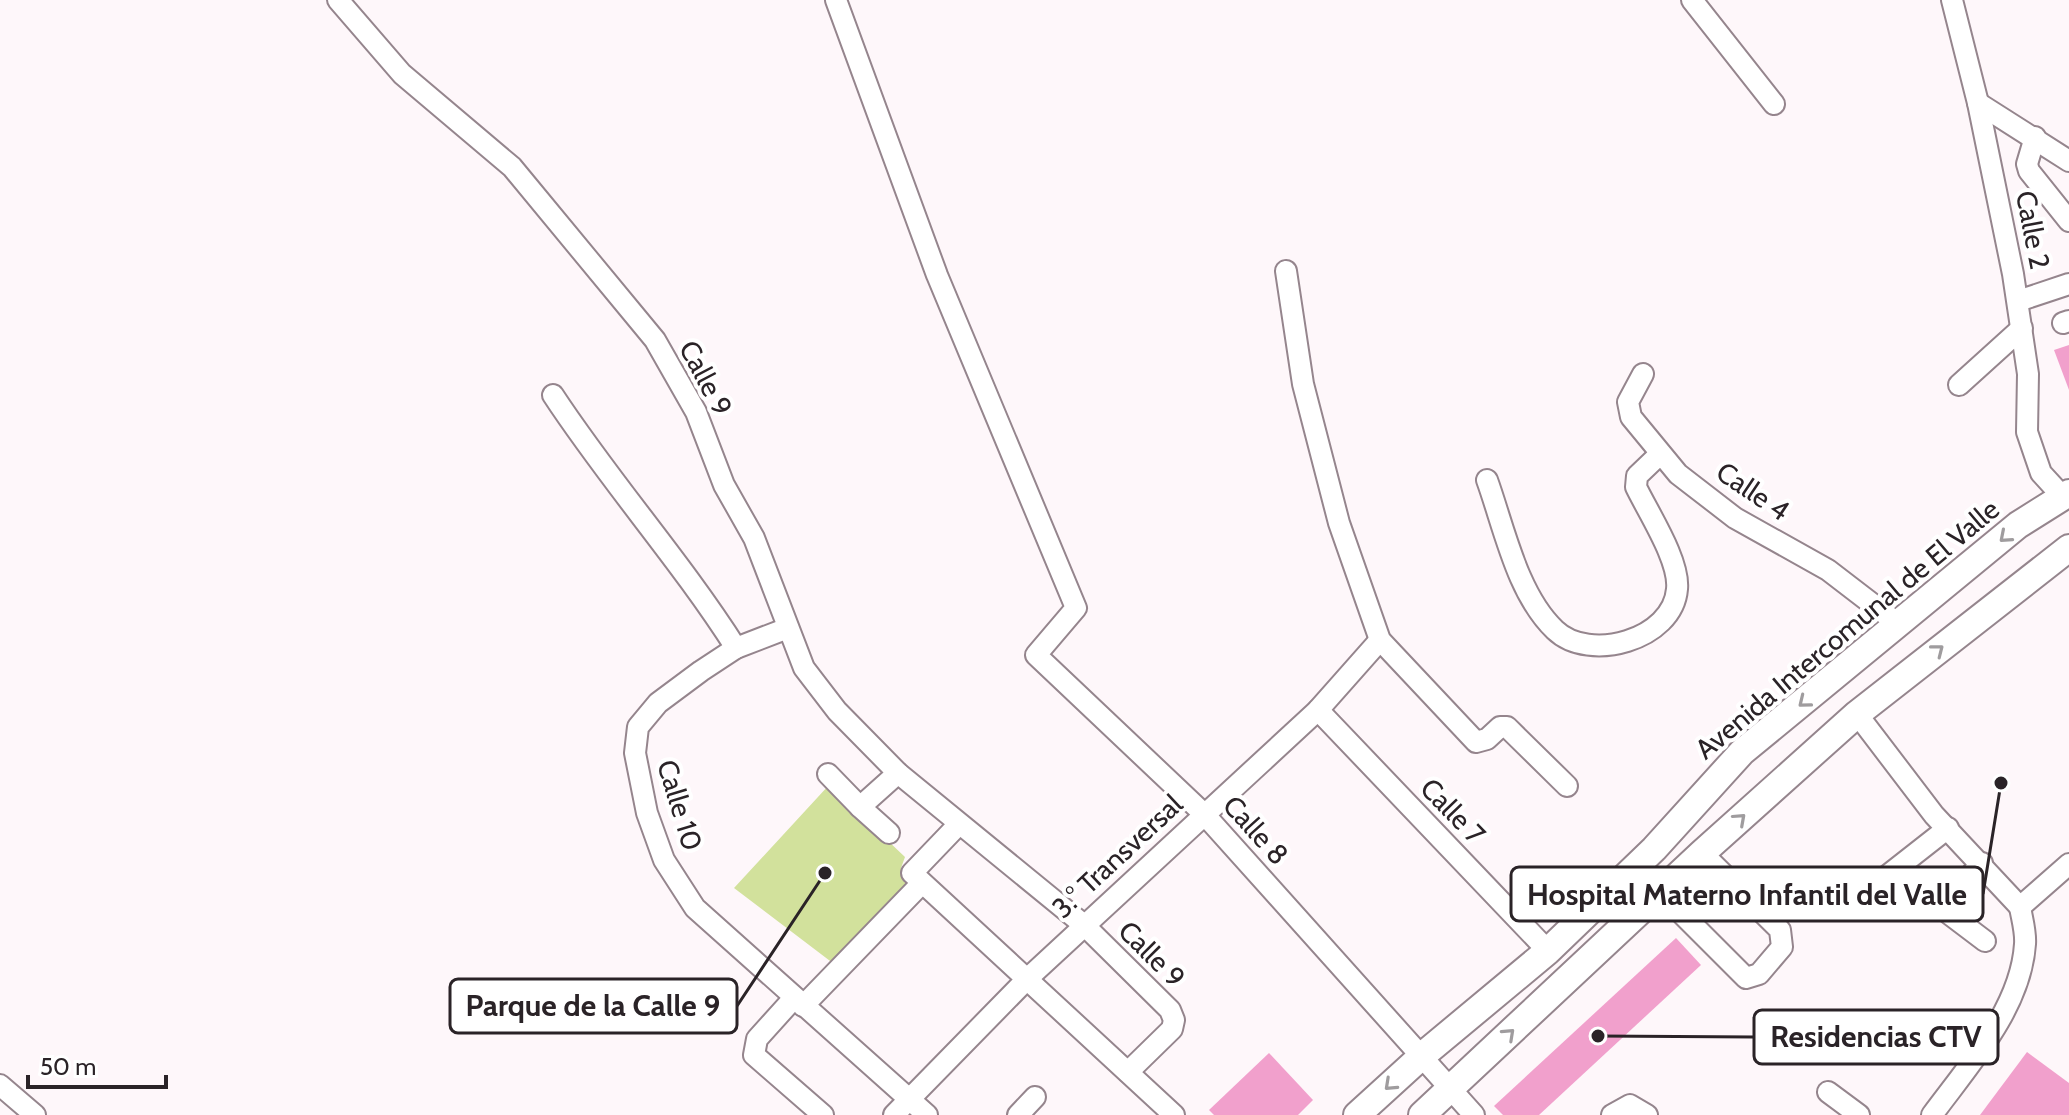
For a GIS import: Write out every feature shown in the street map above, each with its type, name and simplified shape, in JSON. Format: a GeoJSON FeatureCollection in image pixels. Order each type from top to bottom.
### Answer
{"type":"FeatureCollection","features":[{"type":"Feature","properties":{"kind":"main road","name":"Avenida Intercomunal de El Valle"},"geometry":{"type":"LineString","coordinates":[[1357,1115],[1423,1055],[1548,951],[1654,849],[1742,752],[2026,519],[2065,495]]}},
{"type":"Feature","properties":{"kind":"main road"},"geometry":{"type":"LineString","coordinates":[[1422,1115],[1702,853],[1857,714],[2069,548]]}},
{"type":"Feature","properties":{"kind":"street","name":"Calle 9"},"geometry":{"type":"LineString","coordinates":[[338,0],[402,74],[512,167],[655,340],[696,412],[724,485],[754,538],[804,668],[837,711],[898,773],[1084,925],[1170,1010],[1174,1020],[1172,1029],[1128,1072]]}},
{"type":"Feature","properties":{"kind":"street","name":"Calle 8"},"geometry":{"type":"LineString","coordinates":[[836,0],[937,275],[1076,608],[1036,655],[1204,814],[1452,1088]]}},
{"type":"Feature","properties":{"kind":"street"},"geometry":{"type":"LineString","coordinates":[[1692,0],[1774,104]]}},
{"type":"Feature","properties":{"kind":"street"},"geometry":{"type":"LineString","coordinates":[[1953,8],[1970,0]]}},
{"type":"Feature","properties":{"kind":"street","name":"Calle 2"},"geometry":{"type":"LineString","coordinates":[[1953,8],[1978,103],[2018,301],[2028,374],[2027,432],[2041,473],[2065,495]]}},
{"type":"Feature","properties":{"kind":"street"},"geometry":{"type":"LineString","coordinates":[[1978,103],[2069,161]]}},
{"type":"Feature","properties":{"kind":"street"},"geometry":{"type":"LineString","coordinates":[[2035,137],[2027,164],[2029,171],[2069,221]]}},
{"type":"Feature","properties":{"kind":"street"},"geometry":{"type":"LineString","coordinates":[[1286,271],[1303,384],[1339,523],[1380,640],[1476,742],[1487,739],[1500,727],[1507,727],[1567,786]]}},
{"type":"Feature","properties":{"kind":"street"},"geometry":{"type":"LineString","coordinates":[[2018,301],[2069,284]]}},
{"type":"Feature","properties":{"kind":"street"},"geometry":{"type":"LineString","coordinates":[[1959,385],[2022,328]]}},
{"type":"Feature","properties":{"kind":"street","name":"Calle 4"},"geometry":{"type":"LineString","coordinates":[[1643,374],[1628,402],[1631,417],[1645,430],[1660,454],[1678,474],[1735,518],[1828,570],[1897,623]]}},
{"type":"Feature","properties":{"kind":"street"},"geometry":{"type":"LineString","coordinates":[[553,395],[600,466],[705,598],[736,648]]}},
{"type":"Feature","properties":{"kind":"street"},"geometry":{"type":"LineString","coordinates":[[1487,480],[1521,572],[1543,616],[1556,631],[1577,645],[1611,645],[1643,633],[1665,618],[1675,599],[1676,568],[1636,487],[1637,476],[1660,454]]}},
{"type":"Feature","properties":{"kind":"street","name":"Calle 10"},"geometry":{"type":"LineString","coordinates":[[788,628],[736,648],[658,703],[638,727],[635,753],[647,813],[664,860],[695,908],[927,1115]]}},
{"type":"Feature","properties":{"kind":"street","name":"3.° Transversal"},"geometry":{"type":"LineString","coordinates":[[894,1115],[1027,979],[1318,710],[1380,640]]}},
{"type":"Feature","properties":{"kind":"street","name":"Calle 7"},"geometry":{"type":"LineString","coordinates":[[1318,710],[1548,951]]}},
{"type":"Feature","properties":{"kind":"street"},"geometry":{"type":"LineString","coordinates":[[1857,714],[1948,828],[2020,907],[2026,943],[2012,995],[1993,1029],[1932,1115]]}},
{"type":"Feature","properties":{"kind":"street"},"geometry":{"type":"LineString","coordinates":[[860,807],[898,773]]}},
{"type":"Feature","properties":{"kind":"street"},"geometry":{"type":"LineString","coordinates":[[828,774],[889,833]]}},
{"type":"Feature","properties":{"kind":"street"},"geometry":{"type":"LineString","coordinates":[[959,824],[912,873],[1174,1115]]}},
{"type":"Feature","properties":{"kind":"street"},"geometry":{"type":"LineString","coordinates":[[1883,879],[1948,828]]}},
{"type":"Feature","properties":{"kind":"street"},"geometry":{"type":"LineString","coordinates":[[1683,915],[1746,978],[1759,974],[1782,947],[1780,930],[1702,853]]}},
{"type":"Feature","properties":{"kind":"street"},"geometry":{"type":"LineString","coordinates":[[1982,863],[1967,879],[1948,913],[1985,941]]}},
{"type":"Feature","properties":{"kind":"street"},"geometry":{"type":"LineString","coordinates":[[2020,907],[2069,864]]}},
{"type":"Feature","properties":{"kind":"street"},"geometry":{"type":"LineString","coordinates":[[823,1115],[754,1055],[757,1039],[922,883]]}},
{"type":"Feature","properties":{"kind":"street"},"geometry":{"type":"LineString","coordinates":[[0,1085],[35,1115]]}},
{"type":"Feature","properties":{"kind":"street"},"geometry":{"type":"LineString","coordinates":[[1452,1088],[1474,1115]]}},
{"type":"Feature","properties":{"kind":"street"},"geometry":{"type":"LineString","coordinates":[[1828,1092],[1859,1115]]}},
{"type":"Feature","properties":{"kind":"street"},"geometry":{"type":"LineString","coordinates":[[1018,1115],[1035,1097]]}},
{"type":"Feature","properties":{"kind":"street"},"geometry":{"type":"LineString","coordinates":[[1612,1115],[1630,1105],[1647,1115]]}},
{"type":"Feature","properties":{"kind":"green space"},"geometry":{"type":"Polygon","coordinates":[[[829,785],[905,857],[901,868],[908,885],[838,967],[734,888],[829,785]]]}},
{"type":"Feature","properties":{"kind":"building"},"geometry":{"type":"Polygon","coordinates":[[[2069,345],[2069,390],[2054,350],[2069,345]]]}},
{"type":"Feature","properties":{"kind":"building"},"geometry":{"type":"Polygon","coordinates":[[[1676,938],[1701,965],[1539,1115],[1503,1115],[1494,1106],[1676,938]]]}},
{"type":"Feature","properties":{"kind":"building"},"geometry":{"type":"Polygon","coordinates":[[[2027,1052],[2069,1083],[2069,1115],[1980,1115],[2027,1052]]]}},
{"type":"Feature","properties":{"kind":"building"},"geometry":{"type":"Polygon","coordinates":[[[1269,1053],[1313,1100],[1298,1115],[1214,1115],[1209,1110],[1269,1053]]]}},
{"type":"Feature","properties":{"kind":"place","name":"Hospital Materno Infantil del Valle"},"geometry":{"type":"Point","coordinates":[2001,783]}},
{"type":"Feature","properties":{"kind":"place","name":"Parque de la Calle 9"},"geometry":{"type":"Point","coordinates":[825,873]}},
{"type":"Feature","properties":{"kind":"place","name":"Residencias CTV"},"geometry":{"type":"Point","coordinates":[1598,1036]}}]}
